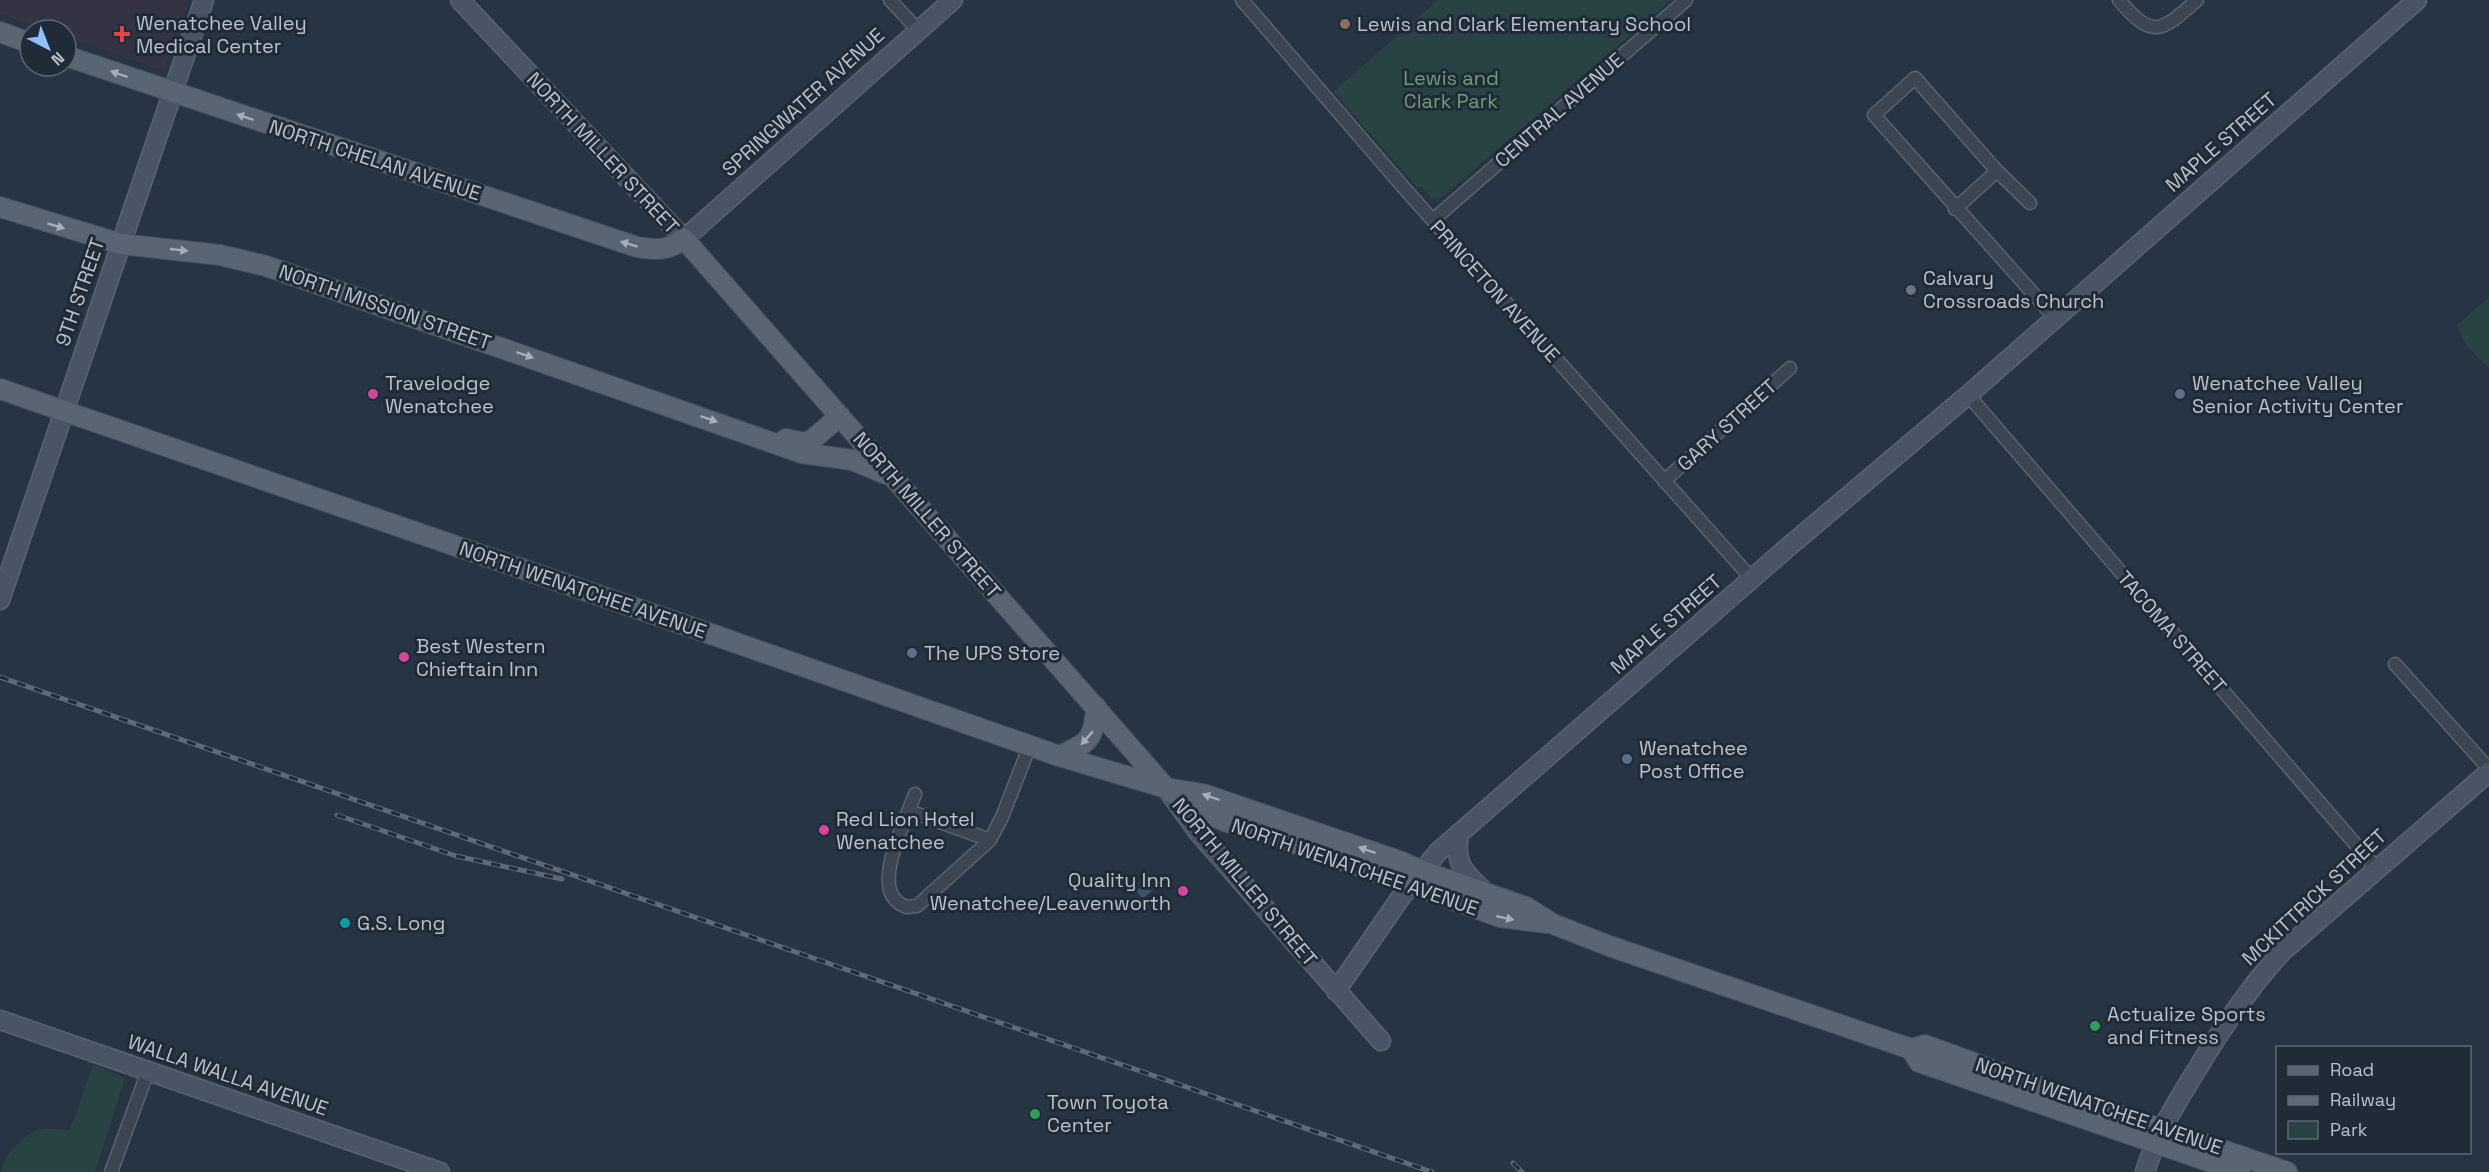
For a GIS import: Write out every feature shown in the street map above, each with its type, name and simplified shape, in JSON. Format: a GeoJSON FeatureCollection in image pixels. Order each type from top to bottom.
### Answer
{"type":"FeatureCollection","features":[{"type":"Feature","properties":{"kind":"main road"},"geometry":{"type":"LineString","coordinates":[[0,33],[18,39]]}},
{"type":"Feature","properties":{"kind":"main road","name":"NORTH CHELAN AVENUE"},"geometry":{"type":"LineString","coordinates":[[78,60],[637,247],[659,250],[673,247],[684,238]]}},
{"type":"Feature","properties":{"kind":"main road","name":"NORTH MISSION STREET"},"geometry":{"type":"LineString","coordinates":[[0,207],[121,244],[220,255],[266,266],[802,453],[852,460],[894,478]]}},
{"type":"Feature","properties":{"kind":"main road","name":"NORTH MILLER STREET"},"geometry":{"type":"LineString","coordinates":[[684,238],[1166,788]]}},
{"type":"Feature","properties":{"kind":"main road","name":"NORTH WENATCHEE AVENUE"},"geometry":{"type":"LineString","coordinates":[[0,390],[1059,756],[1166,788],[1200,813],[1416,878],[1486,893],[1526,907],[1553,924],[1622,950],[1911,1049],[1919,1062],[2287,1172]]}},
{"type":"Feature","properties":{"kind":"main road","name":"NORTH MISSION STREET"},"geometry":{"type":"LineString","coordinates":[[762,438],[805,442],[813,440],[840,416]]}},
{"type":"Feature","properties":{"kind":"main road"},"geometry":{"type":"LineString","coordinates":[[1059,756],[1089,740],[1095,729],[1096,707]]}},
{"type":"Feature","properties":{"kind":"main road","name":"NORTH WENATCHEE AVENUE"},"geometry":{"type":"LineString","coordinates":[[1416,878],[1500,918],[1553,924]]}},
{"type":"Feature","properties":{"kind":"main road","name":"NORTH WENATCHEE AVENUE"},"geometry":{"type":"LineString","coordinates":[[2159,1135],[2240,1172]]}},
{"type":"Feature","properties":{"kind":"street","name":"9TH STREET"},"geometry":{"type":"LineString","coordinates":[[0,600],[204,0]]}},
{"type":"Feature","properties":{"kind":"street"},"geometry":{"type":"LineString","coordinates":[[890,0],[918,30]]}},
{"type":"Feature","properties":{"kind":"street","name":"SPRINGWATER AVENUE"},"geometry":{"type":"LineString","coordinates":[[684,238],[953,0]]}},
{"type":"Feature","properties":{"kind":"street","name":"PRINCETON AVENUE"},"geometry":{"type":"LineString","coordinates":[[1242,0],[1433,220],[1752,579]]}},
{"type":"Feature","properties":{"kind":"street","name":"CENTRAL AVENUE"},"geometry":{"type":"LineString","coordinates":[[1433,220],[1686,0]]}},
{"type":"Feature","properties":{"kind":"street"},"geometry":{"type":"LineString","coordinates":[[2119,0],[2144,25],[2160,28],[2176,20],[2198,0]]}},
{"type":"Feature","properties":{"kind":"street","name":"MAPLE STREET"},"geometry":{"type":"LineString","coordinates":[[1336,991],[1416,878],[1438,852],[1968,395],[2417,0]]}},
{"type":"Feature","properties":{"kind":"street","name":"NORTH MILLER STREET"},"geometry":{"type":"LineString","coordinates":[[464,1],[684,238]]}},
{"type":"Feature","properties":{"kind":"street"},"geometry":{"type":"LineString","coordinates":[[2030,203],[1997,171],[1915,78],[1874,115],[2055,318]]}},
{"type":"Feature","properties":{"kind":"street"},"geometry":{"type":"LineString","coordinates":[[1955,208],[1997,171]]}},
{"type":"Feature","properties":{"kind":"street","name":"GARY STREET"},"geometry":{"type":"LineString","coordinates":[[1664,482],[1790,368]]}},
{"type":"Feature","properties":{"kind":"street","name":"TACOMA STREET"},"geometry":{"type":"LineString","coordinates":[[1968,395],[2376,868]]}},
{"type":"Feature","properties":{"kind":"street"},"geometry":{"type":"LineString","coordinates":[[2395,664],[2489,771]]}},
{"type":"Feature","properties":{"kind":"street"},"geometry":{"type":"LineString","coordinates":[[915,794],[893,857],[889,884],[894,898],[906,907],[917,906],[990,840],[1002,818],[1030,745]]}},
{"type":"Feature","properties":{"kind":"street","name":"MCKITTRICK STREET"},"geometry":{"type":"LineString","coordinates":[[2145,1172],[2159,1135],[2208,1050],[2256,980],[2283,951],[2489,771]]}},
{"type":"Feature","properties":{"kind":"street","name":"NORTH MILLER STREET"},"geometry":{"type":"LineString","coordinates":[[1166,788],[1198,832],[1381,1041]]}},
{"type":"Feature","properties":{"kind":"street"},"geometry":{"type":"LineString","coordinates":[[909,811],[990,840]]}},
{"type":"Feature","properties":{"kind":"street"},"geometry":{"type":"LineString","coordinates":[[1459,833],[1456,852],[1460,864],[1465,873],[1486,893]]}},
{"type":"Feature","properties":{"kind":"street","name":"WALLA WALLA AVENUE"},"geometry":{"type":"LineString","coordinates":[[0,1020],[440,1172]]}},
{"type":"Feature","properties":{"kind":"street"},"geometry":{"type":"LineString","coordinates":[[111,1172],[148,1071]]}},
{"type":"Feature","properties":{"kind":"shaded area","name":"Wenatchee Valley Medical Center"},"geometry":{"type":"Polygon","coordinates":[[[0,0],[189,0],[164,71],[78,41],[78,18],[18,18],[18,20],[0,14],[0,0]]]}},
{"type":"Feature","properties":{"kind":"shaded area"},"geometry":{"type":"Polygon","coordinates":[[[1150,879],[1156,886],[1143,899],[1136,891],[1150,879]]]}},
{"type":"Feature","properties":{"kind":"green space","name":"Lewis and Clark Park"},"geometry":{"type":"Polygon","coordinates":[[[1438,0],[1671,0],[1441,198],[1431,198],[1421,186],[1418,188],[1333,92],[1438,0]]]}},
{"type":"Feature","properties":{"kind":"green space"},"geometry":{"type":"Polygon","coordinates":[[[2489,297],[2489,368],[2468,348],[2456,326],[2489,297]]]}},
{"type":"Feature","properties":{"kind":"green space"},"geometry":{"type":"Polygon","coordinates":[[[93,1064],[125,1078],[95,1172],[1,1172],[15,1145],[28,1135],[42,1129],[70,1130],[93,1064]]]}},
{"type":"Feature","properties":{"kind":"railway"},"geometry":{"type":"LineString","coordinates":[[0,677],[1432,1172]]}},
{"type":"Feature","properties":{"kind":"railway"},"geometry":{"type":"LineString","coordinates":[[337,815],[456,856],[562,879]]}},
{"type":"Feature","properties":{"kind":"railway"},"geometry":{"type":"LineString","coordinates":[[1513,1163],[1522,1172]]}},
{"type":"Feature","properties":{"kind":"place","name":"Lewis and Clark Elementary School"},"geometry":{"type":"Point","coordinates":[1345,24]}},
{"type":"Feature","properties":{"kind":"place","name":"Wenatchee Valley Medical Center"},"geometry":{"type":"Point","coordinates":[122,34]}},
{"type":"Feature","properties":{"kind":"place","name":"Calvary Crossroads Church"},"geometry":{"type":"Point","coordinates":[1911,290]}},
{"type":"Feature","properties":{"kind":"place","name":"Travelodge Wenatchee"},"geometry":{"type":"Point","coordinates":[373,394]}},
{"type":"Feature","properties":{"kind":"place","name":"Wenatchee Valley Senior Activity Center"},"geometry":{"type":"Point","coordinates":[2180,394]}},
{"type":"Feature","properties":{"kind":"place","name":"The UPS Store"},"geometry":{"type":"Point","coordinates":[912,653]}},
{"type":"Feature","properties":{"kind":"place","name":"Best Western Chieftain Inn"},"geometry":{"type":"Point","coordinates":[404,657]}},
{"type":"Feature","properties":{"kind":"place","name":"Wenatchee Post Office"},"geometry":{"type":"Point","coordinates":[1627,759]}},
{"type":"Feature","properties":{"kind":"place","name":"Red Lion Hotel Wenatchee"},"geometry":{"type":"Point","coordinates":[824,830]}},
{"type":"Feature","properties":{"kind":"place","name":"Quality Inn Wenatchee/Leavenworth"},"geometry":{"type":"Point","coordinates":[1183,891]}},
{"type":"Feature","properties":{"kind":"place","name":"G.S. Long"},"geometry":{"type":"Point","coordinates":[345,923]}},
{"type":"Feature","properties":{"kind":"place","name":"Actualize Sports and Fitness"},"geometry":{"type":"Point","coordinates":[2095,1026]}},
{"type":"Feature","properties":{"kind":"place","name":"Town Toyota Center"},"geometry":{"type":"Point","coordinates":[1035,1114]}}]}
